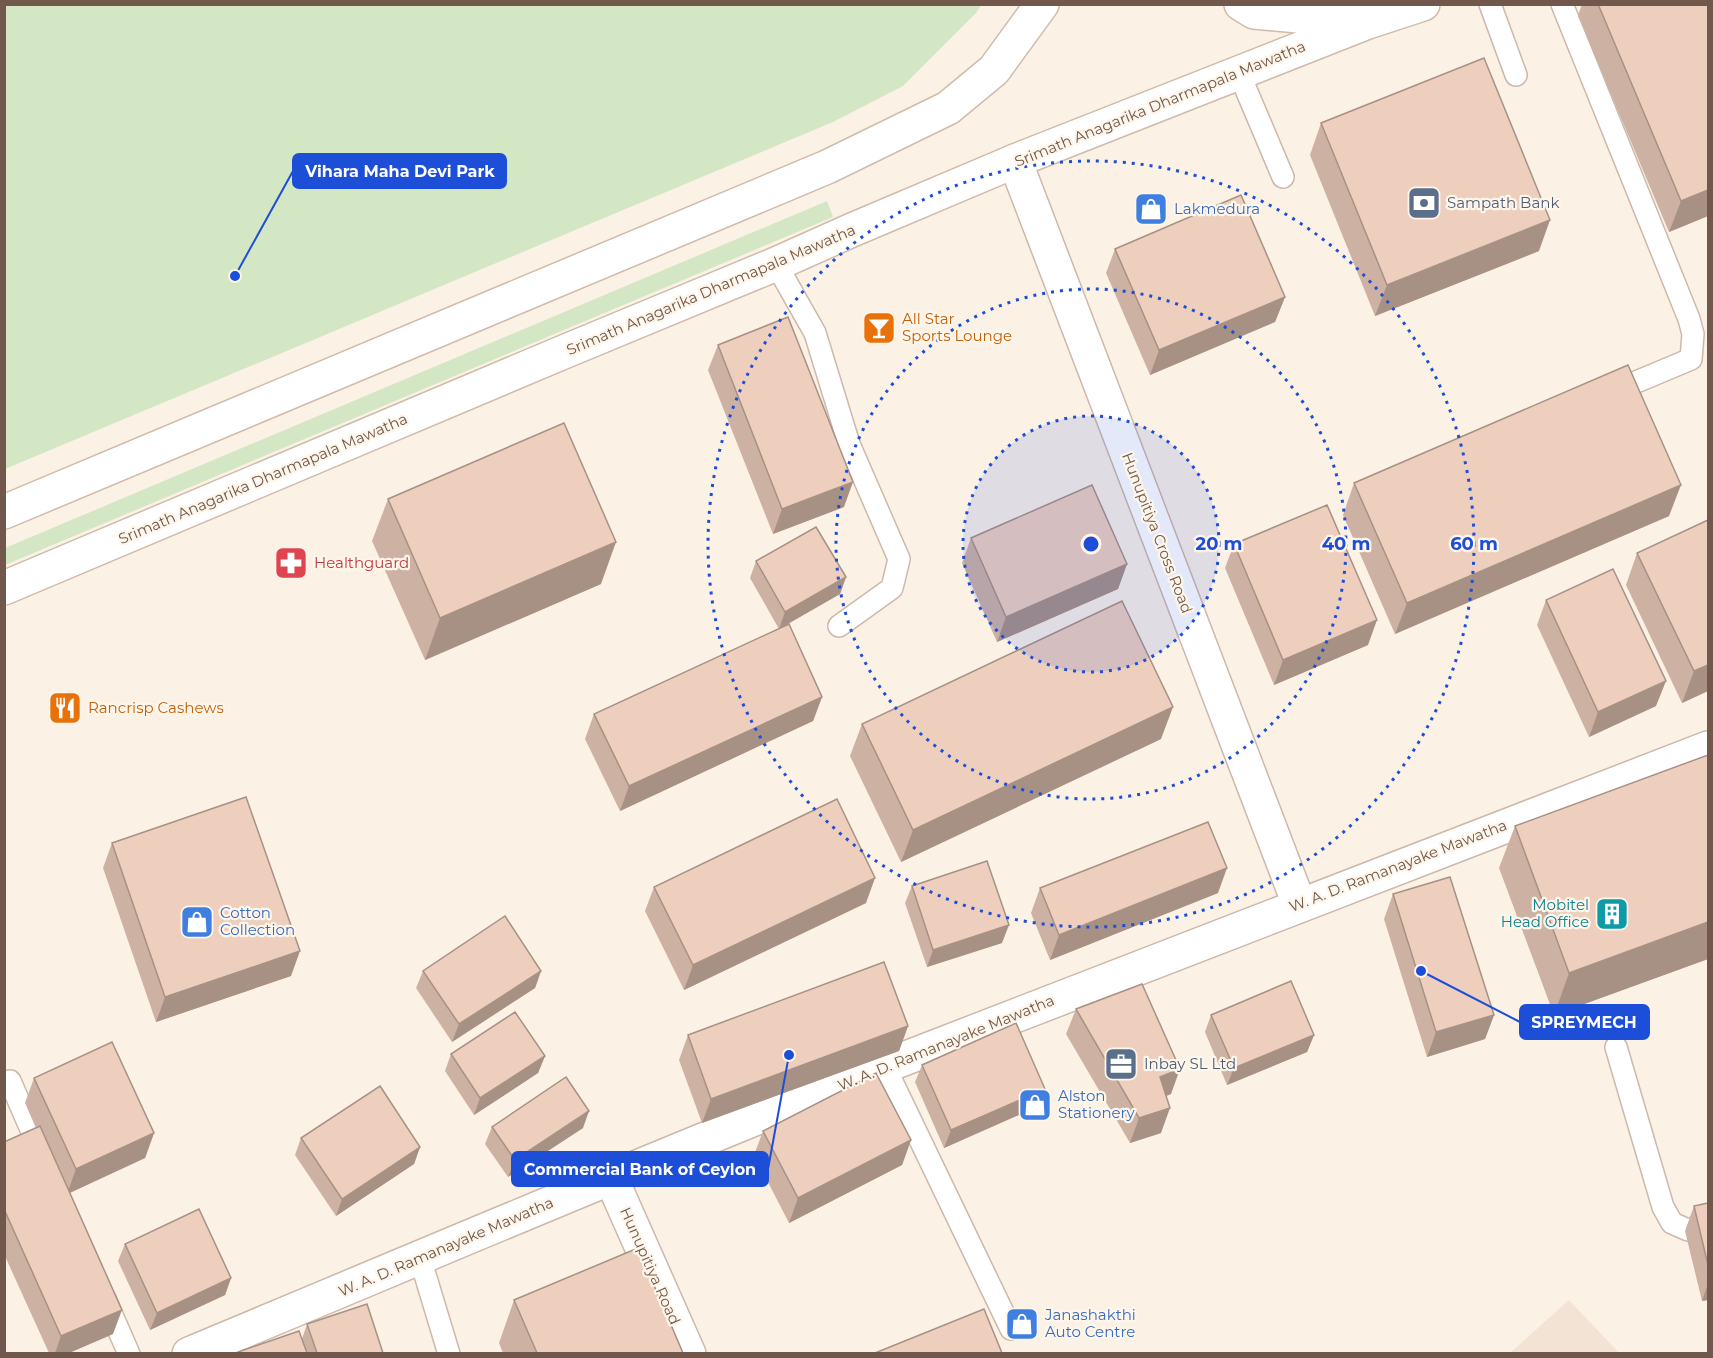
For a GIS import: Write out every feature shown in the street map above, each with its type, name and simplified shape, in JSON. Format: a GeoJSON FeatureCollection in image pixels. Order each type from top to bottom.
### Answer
{"type":"FeatureCollection","features":[{"type":"Feature","properties":{"kind":"main road"},"geometry":{"type":"LineString","coordinates":[[4,512],[827,167],[948,108],[994,70],[1042,4]]}},
{"type":"Feature","properties":{"kind":"main road"},"geometry":{"type":"LineString","coordinates":[[1241,4],[1254,12],[1368,22]]}},
{"type":"Feature","properties":{"kind":"main road","name":"Srimath Anagarika Dharmapala Mawatha"},"geometry":{"type":"LineString","coordinates":[[4,588],[776,264],[1015,161],[1368,22],[1423,4]]}},
{"type":"Feature","properties":{"kind":"main road","name":"Hunupitiya Cross Road"},"geometry":{"type":"LineString","coordinates":[[1015,161],[1299,904]]}},
{"type":"Feature","properties":{"kind":"main road","name":"W. A. D. Ramanayake Mawatha"},"geometry":{"type":"LineString","coordinates":[[189,1353],[885,1067],[1299,904],[1708,748]]}},
{"type":"Feature","properties":{"kind":"main road","name":"Hunupitiya Road"},"geometry":{"type":"LineString","coordinates":[[611,1178],[690,1353]]}},
{"type":"Feature","properties":{"kind":"lane"},"geometry":{"type":"LineString","coordinates":[[1490,4],[1516,75]]}},
{"type":"Feature","properties":{"kind":"lane"},"geometry":{"type":"LineString","coordinates":[[1562,4],[1689,319],[1693,334],[1701,341],[1690,359],[1594,400]]}},
{"type":"Feature","properties":{"kind":"lane"},"geometry":{"type":"LineString","coordinates":[[1239,73],[1283,177]]}},
{"type":"Feature","properties":{"kind":"lane"},"geometry":{"type":"LineString","coordinates":[[776,264],[815,333],[849,444],[899,559],[891,588],[839,626]]}},
{"type":"Feature","properties":{"kind":"lane"},"geometry":{"type":"LineString","coordinates":[[1616,1047],[1663,1207],[1672,1223],[1688,1230],[1708,1223]]}},
{"type":"Feature","properties":{"kind":"lane"},"geometry":{"type":"LineString","coordinates":[[885,1067],[1011,1329]]}},
{"type":"Feature","properties":{"kind":"lane"},"geometry":{"type":"LineString","coordinates":[[10,1081],[48,1168]]}},
{"type":"Feature","properties":{"kind":"lane"},"geometry":{"type":"LineString","coordinates":[[420,1257],[449,1353]]}},
{"type":"Feature","properties":{"kind":"lane"},"geometry":{"type":"LineString","coordinates":[[96,1277],[129,1353]]}},
{"type":"Feature","properties":{"kind":"shaded area"},"geometry":{"type":"Polygon","coordinates":[[[1569,1300],[1619,1353],[1510,1353],[1569,1300]]]}},
{"type":"Feature","properties":{"kind":"green space"},"geometry":{"type":"Polygon","coordinates":[[[5,4],[981,5],[976,13],[903,86],[833,122],[5,469],[5,4]]]}},
{"type":"Feature","properties":{"kind":"green space"},"geometry":{"type":"Polygon","coordinates":[[[827,201],[833,217],[5,565],[5,548],[827,201]]]}},
{"type":"Feature","properties":{"kind":"building"},"geometry":{"type":"Polygon","coordinates":[[[1598,4],[1708,4],[1708,190],[1681,201],[1598,4]]]}},
{"type":"Feature","properties":{"kind":"building","name":"Sampath Bank"},"geometry":{"type":"Polygon","coordinates":[[[1484,58],[1550,220],[1387,285],[1321,123],[1484,58]]]}},
{"type":"Feature","properties":{"kind":"building"},"geometry":{"type":"Polygon","coordinates":[[[1241,195],[1285,297],[1159,350],[1115,249],[1241,195]]]}},
{"type":"Feature","properties":{"kind":"building"},"geometry":{"type":"Polygon","coordinates":[[[788,317],[853,482],[782,509],[718,345],[788,317]]]}},
{"type":"Feature","properties":{"kind":"building"},"geometry":{"type":"Polygon","coordinates":[[[1628,365],[1681,485],[1407,603],[1354,483],[1628,365]]]}},
{"type":"Feature","properties":{"kind":"building"},"geometry":{"type":"Polygon","coordinates":[[[564,423],[616,542],[440,618],[388,499],[564,423]]]}},
{"type":"Feature","properties":{"kind":"building"},"geometry":{"type":"Polygon","coordinates":[[[1092,485],[1127,564],[1006,617],[971,538],[1092,485]]]}},
{"type":"Feature","properties":{"kind":"building"},"geometry":{"type":"Polygon","coordinates":[[[1327,505],[1377,620],[1283,660],[1234,544],[1327,505]]]}},
{"type":"Feature","properties":{"kind":"building"},"geometry":{"type":"Polygon","coordinates":[[[1708,520],[1708,665],[1694,671],[1637,553],[1708,520]]]}},
{"type":"Feature","properties":{"kind":"building"},"geometry":{"type":"Polygon","coordinates":[[[816,527],[846,577],[785,612],[756,561],[816,527]]]}},
{"type":"Feature","properties":{"kind":"building"},"geometry":{"type":"Polygon","coordinates":[[[1613,569],[1666,681],[1598,712],[1546,600],[1613,569]]]}},
{"type":"Feature","properties":{"kind":"building"},"geometry":{"type":"Polygon","coordinates":[[[1122,601],[1173,707],[913,830],[862,724],[1122,601]]]}},
{"type":"Feature","properties":{"kind":"building"},"geometry":{"type":"Polygon","coordinates":[[[789,624],[822,697],[629,786],[594,714],[789,624]]]}},
{"type":"Feature","properties":{"kind":"building","name":"Mobitel Head Office"},"geometry":{"type":"Polygon","coordinates":[[[1708,755],[1708,922],[1569,973],[1515,826],[1708,755]]]}},
{"type":"Feature","properties":{"kind":"building","name":"Cotton Collection"},"geometry":{"type":"Polygon","coordinates":[[[246,797],[300,951],[165,997],[112,843],[246,797]]]}},
{"type":"Feature","properties":{"kind":"building"},"geometry":{"type":"Polygon","coordinates":[[[837,799],[875,878],[693,965],[654,887],[837,799]]]}},
{"type":"Feature","properties":{"kind":"building"},"geometry":{"type":"Polygon","coordinates":[[[1208,822],[1227,868],[1059,935],[1040,888],[1208,822]]]}},
{"type":"Feature","properties":{"kind":"building"},"geometry":{"type":"Polygon","coordinates":[[[987,861],[1009,925],[933,950],[912,886],[987,861]]]}},
{"type":"Feature","properties":{"kind":"building"},"geometry":{"type":"Polygon","coordinates":[[[1450,877],[1494,1015],[1436,1032],[1393,894],[1450,877]]]}},
{"type":"Feature","properties":{"kind":"building"},"geometry":{"type":"Polygon","coordinates":[[[505,916],[541,971],[459,1024],[423,971],[505,916]]]}},
{"type":"Feature","properties":{"kind":"building"},"geometry":{"type":"Polygon","coordinates":[[[884,962],[908,1026],[711,1099],[688,1035],[884,962]]]}},
{"type":"Feature","properties":{"kind":"building"},"geometry":{"type":"Polygon","coordinates":[[[1291,981],[1314,1035],[1234,1068],[1211,1015],[1291,981]]]}},
{"type":"Feature","properties":{"kind":"building"},"geometry":{"type":"Polygon","coordinates":[[[1142,984],[1180,1069],[1160,1077],[1170,1108],[1139,1118],[1076,1009],[1142,984]]]}},
{"type":"Feature","properties":{"kind":"building"},"geometry":{"type":"Polygon","coordinates":[[[515,1012],[545,1056],[480,1098],[451,1054],[515,1012]]]}},
{"type":"Feature","properties":{"kind":"building"},"geometry":{"type":"Polygon","coordinates":[[[1016,1023],[1045,1089],[951,1130],[922,1065],[1016,1023]]]}},
{"type":"Feature","properties":{"kind":"building"},"geometry":{"type":"Polygon","coordinates":[[[112,1042],[154,1133],[76,1169],[34,1078],[112,1042]]]}},
{"type":"Feature","properties":{"kind":"building"},"geometry":{"type":"Polygon","coordinates":[[[876,1073],[911,1140],[798,1198],[763,1131],[876,1073]]]}},
{"type":"Feature","properties":{"kind":"building"},"geometry":{"type":"Polygon","coordinates":[[[566,1077],[589,1111],[515,1160],[492,1127],[566,1077]]]}},
{"type":"Feature","properties":{"kind":"building"},"geometry":{"type":"Polygon","coordinates":[[[380,1086],[420,1147],[342,1199],[301,1138],[380,1086]]]}},
{"type":"Feature","properties":{"kind":"building"},"geometry":{"type":"Polygon","coordinates":[[[40,1126],[122,1310],[61,1336],[4,1209],[4,1142],[40,1126]]]}},
{"type":"Feature","properties":{"kind":"building"},"geometry":{"type":"Polygon","coordinates":[[[1708,1203],[1708,1265],[1694,1206],[1708,1203]]]}},
{"type":"Feature","properties":{"kind":"building"},"geometry":{"type":"Polygon","coordinates":[[[199,1209],[231,1278],[157,1313],[125,1244],[199,1209]]]}},
{"type":"Feature","properties":{"kind":"building"},"geometry":{"type":"Polygon","coordinates":[[[638,1248],[683,1353],[537,1353],[514,1300],[638,1248]]]}},
{"type":"Feature","properties":{"kind":"building"},"geometry":{"type":"Polygon","coordinates":[[[367,1304],[383,1353],[317,1353],[307,1324],[367,1304]]]}},
{"type":"Feature","properties":{"kind":"building"},"geometry":{"type":"Polygon","coordinates":[[[984,1309],[1002,1353],[875,1353],[984,1309]]]}},
{"type":"Feature","properties":{"kind":"building"},"geometry":{"type":"Polygon","coordinates":[[[299,1331],[307,1353],[238,1352],[299,1331]]]}},
{"type":"Feature","properties":{"kind":"place","name":"Sampath Bank"},"geometry":{"type":"Point","coordinates":[1424,203]}},
{"type":"Feature","properties":{"kind":"place","name":"Lakmedura"},"geometry":{"type":"Point","coordinates":[1151,209]}},
{"type":"Feature","properties":{"kind":"place","name":"Vihara Maha Devi Park"},"geometry":{"type":"Point","coordinates":[235,276]}},
{"type":"Feature","properties":{"kind":"place","name":"All Star Sports Lounge"},"geometry":{"type":"Point","coordinates":[879,328]}},
{"type":"Feature","properties":{"kind":"place","name":"Healthguard"},"geometry":{"type":"Point","coordinates":[291,563]}},
{"type":"Feature","properties":{"kind":"place","name":"Rancrisp Cashews"},"geometry":{"type":"Point","coordinates":[65,708]}},
{"type":"Feature","properties":{"kind":"place","name":"Mobitel Head Office"},"geometry":{"type":"Point","coordinates":[1612,914]}},
{"type":"Feature","properties":{"kind":"place","name":"Cotton Collection"},"geometry":{"type":"Point","coordinates":[197,922]}},
{"type":"Feature","properties":{"kind":"place","name":"SPREYMECH"},"geometry":{"type":"Point","coordinates":[1421,971]}},
{"type":"Feature","properties":{"kind":"place","name":"Commercial Bank of Ceylon"},"geometry":{"type":"Point","coordinates":[789,1055]}},
{"type":"Feature","properties":{"kind":"place","name":"Inbay SL Ltd"},"geometry":{"type":"Point","coordinates":[1121,1064]}},
{"type":"Feature","properties":{"kind":"place","name":"Alston Stationery"},"geometry":{"type":"Point","coordinates":[1035,1105]}},
{"type":"Feature","properties":{"kind":"place","name":"Janashakthi Auto Centre"},"geometry":{"type":"Point","coordinates":[1022,1324]}}]}
